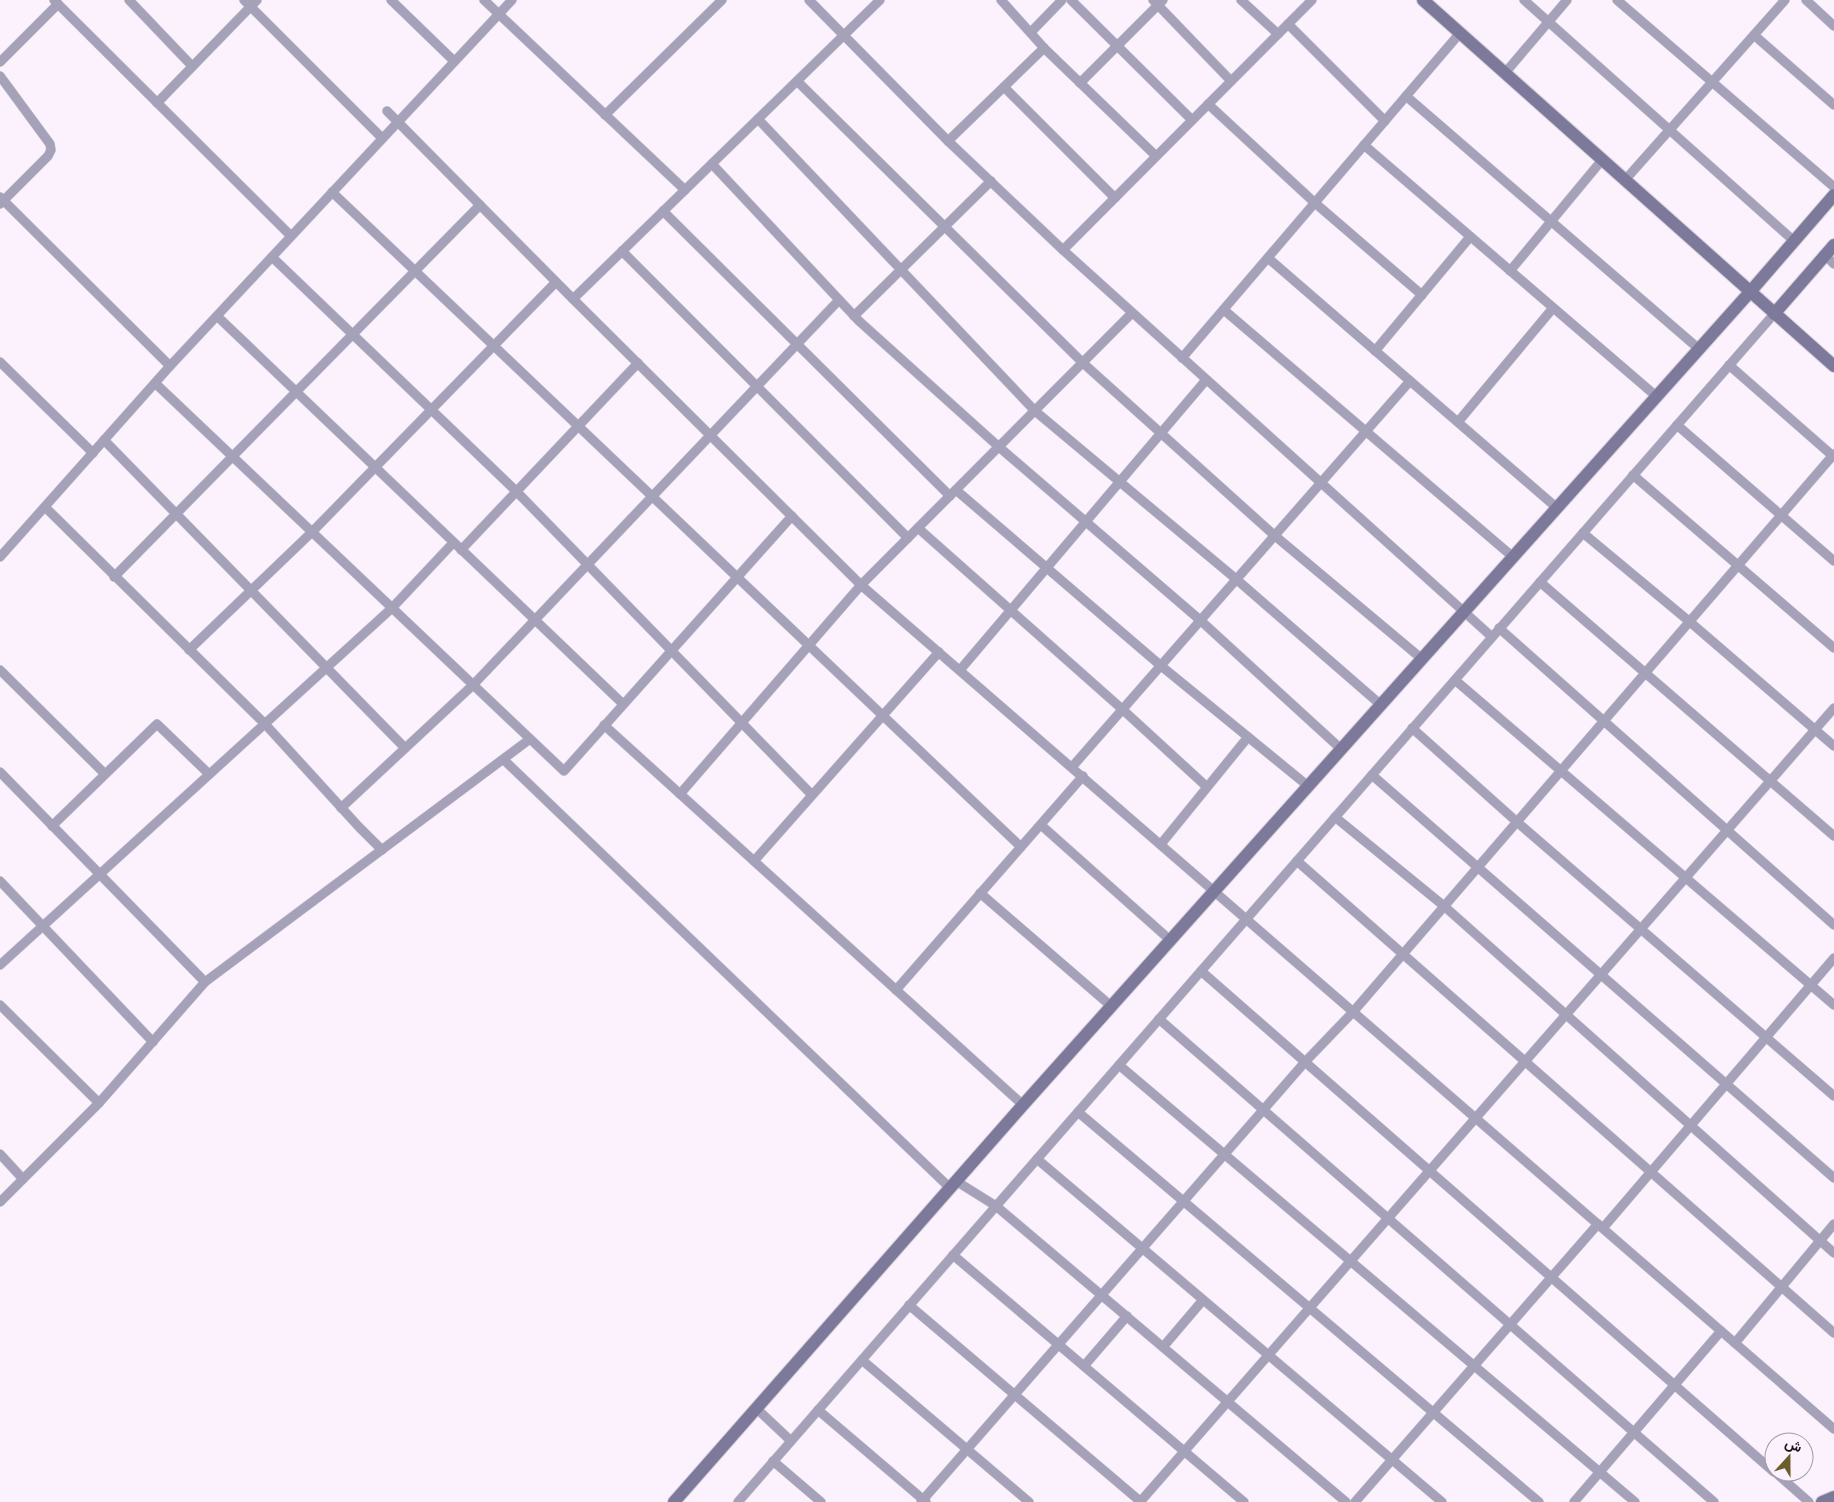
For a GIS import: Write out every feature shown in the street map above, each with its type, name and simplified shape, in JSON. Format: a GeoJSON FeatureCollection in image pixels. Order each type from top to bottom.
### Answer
{"type":"FeatureCollection","features":[{"type":"Feature","properties":{"kind":"street"},"geometry":{"type":"LineString","coordinates":[[129,0],[192,66]]}},
{"type":"Feature","properties":{"kind":"street"},"geometry":{"type":"LineString","coordinates":[[391,0],[454,61]]}},
{"type":"Feature","properties":{"kind":"street"},"geometry":{"type":"LineString","coordinates":[[484,0],[685,190]]}},
{"type":"Feature","properties":{"kind":"street"},"geometry":{"type":"LineString","coordinates":[[0,557],[3,547],[45,507],[170,366],[512,0]]}},
{"type":"Feature","properties":{"kind":"street"},"geometry":{"type":"LineString","coordinates":[[605,115],[722,0]]}},
{"type":"Feature","properties":{"kind":"street"},"geometry":{"type":"LineString","coordinates":[[809,0],[948,141],[1063,250],[1463,613],[1492,637]]}},
{"type":"Feature","properties":{"kind":"street"},"geometry":{"type":"LineString","coordinates":[[573,299],[880,0]]}},
{"type":"Feature","properties":{"kind":"street"},"geometry":{"type":"LineString","coordinates":[[1001,0],[1044,48],[1156,156]]}},
{"type":"Feature","properties":{"kind":"street"},"geometry":{"type":"LineString","coordinates":[[1031,32],[1062,0]]}},
{"type":"Feature","properties":{"kind":"street"},"geometry":{"type":"LineString","coordinates":[[1071,0],[1192,120]]}},
{"type":"Feature","properties":{"kind":"street"},"geometry":{"type":"LineString","coordinates":[[1241,0],[1278,34]]}},
{"type":"Feature","properties":{"kind":"street"},"geometry":{"type":"LineString","coordinates":[[1063,250],[1312,0]]}},
{"type":"Feature","properties":{"kind":"street"},"geometry":{"type":"LineString","coordinates":[[1524,0],[1794,242]]}},
{"type":"Feature","properties":{"kind":"street"},"geometry":{"type":"LineString","coordinates":[[1505,73],[1568,0]]}},
{"type":"Feature","properties":{"kind":"street"},"geometry":{"type":"LineString","coordinates":[[1617,0],[1834,187]]}},
{"type":"Feature","properties":{"kind":"street"},"geometry":{"type":"LineString","coordinates":[[1625,180],[1785,0]]}},
{"type":"Feature","properties":{"kind":"street"},"geometry":{"type":"LineString","coordinates":[[1806,0],[1834,26]]}},
{"type":"Feature","properties":{"kind":"street"},"geometry":{"type":"LineString","coordinates":[[0,62],[56,2],[291,236]]}},
{"type":"Feature","properties":{"kind":"street"},"geometry":{"type":"LineString","coordinates":[[157,103],[250,2],[382,138]]}},
{"type":"Feature","properties":{"kind":"street"},"geometry":{"type":"LineString","coordinates":[[1080,83],[1118,46],[1158,2],[1231,81]]}},
{"type":"Feature","properties":{"kind":"street"},"geometry":{"type":"LineString","coordinates":[[1429,2],[1460,33],[1834,366]]}},
{"type":"Feature","properties":{"kind":"street"},"geometry":{"type":"LineString","coordinates":[[1288,24],[1385,121]]}},
{"type":"Feature","properties":{"kind":"street"},"geometry":{"type":"LineString","coordinates":[[1182,358],[1460,33]]}},
{"type":"Feature","properties":{"kind":"street"},"geometry":{"type":"LineString","coordinates":[[1754,35],[1834,105]]}},
{"type":"Feature","properties":{"kind":"street"},"geometry":{"type":"LineString","coordinates":[[948,141],[1044,48]]}},
{"type":"Feature","properties":{"kind":"street"},"geometry":{"type":"LineString","coordinates":[[0,76],[50,144],[51,150],[48,156],[1,201],[170,366]]}},
{"type":"Feature","properties":{"kind":"street"},"geometry":{"type":"LineString","coordinates":[[797,81],[1082,363],[1274,535],[1422,659]]}},
{"type":"Feature","properties":{"kind":"street"},"geometry":{"type":"LineString","coordinates":[[1004,87],[1115,198]]}},
{"type":"Feature","properties":{"kind":"street"},"geometry":{"type":"LineString","coordinates":[[1406,96],[1699,349]]}},
{"type":"Feature","properties":{"kind":"street"},"geometry":{"type":"LineString","coordinates":[[1208,104],[1315,203],[1422,295]]}},
{"type":"Feature","properties":{"kind":"street"},"geometry":{"type":"LineString","coordinates":[[387,111],[573,299],[862,584],[1834,1429]]}},
{"type":"Feature","properties":{"kind":"street"},"geometry":{"type":"LineString","coordinates":[[758,119],[1035,411],[1236,579],[1381,705]]}},
{"type":"Feature","properties":{"kind":"street"},"geometry":{"type":"LineString","coordinates":[[1364,145],[1656,396]]}},
{"type":"Feature","properties":{"kind":"street"},"geometry":{"type":"LineString","coordinates":[[1510,271],[1602,160]]}},
{"type":"Feature","properties":{"kind":"street"},"geometry":{"type":"LineString","coordinates":[[712,164],[854,316],[999,447],[1200,620],[1341,749]]}},
{"type":"Feature","properties":{"kind":"street"},"geometry":{"type":"LineString","coordinates":[[854,316],[991,181]]}},
{"type":"Feature","properties":{"kind":"street"},"geometry":{"type":"LineString","coordinates":[[332,192],[1021,847]]}},
{"type":"Feature","properties":{"kind":"street"},"geometry":{"type":"LineString","coordinates":[[674,1502],[1023,1105],[1750,292],[1834,195]]}},
{"type":"Feature","properties":{"kind":"street"},"geometry":{"type":"LineString","coordinates":[[114,577],[480,205]]}},
{"type":"Feature","properties":{"kind":"street"},"geometry":{"type":"LineString","coordinates":[[663,211],[953,493],[1047,567],[1160,665],[1308,786]]}},
{"type":"Feature","properties":{"kind":"street"},"geometry":{"type":"LineString","coordinates":[[1375,351],[1470,237]]}},
{"type":"Feature","properties":{"kind":"street"},"geometry":{"type":"LineString","coordinates":[[738,1502],[1729,365],[1774,314],[1829,260],[1834,245]]}},
{"type":"Feature","properties":{"kind":"street"},"geometry":{"type":"LineString","coordinates":[[622,251],[908,538]]}},
{"type":"Feature","properties":{"kind":"street"},"geometry":{"type":"LineString","coordinates":[[272,257],[516,491],[812,795]]}},
{"type":"Feature","properties":{"kind":"street"},"geometry":{"type":"LineString","coordinates":[[1268,258],[1557,508]]}},
{"type":"Feature","properties":{"kind":"street"},"geometry":{"type":"LineString","coordinates":[[189,650],[312,532],[556,282]]}},
{"type":"Feature","properties":{"kind":"street"},"geometry":{"type":"LineString","coordinates":[[341,808],[473,685],[839,300]]}},
{"type":"Feature","properties":{"kind":"street"},"geometry":{"type":"LineString","coordinates":[[1458,422],[1553,308]]}},
{"type":"Feature","properties":{"kind":"street"},"geometry":{"type":"LineString","coordinates":[[1224,310],[1513,557]]}},
{"type":"Feature","properties":{"kind":"street"},"geometry":{"type":"LineString","coordinates":[[680,794],[862,584],[1132,313]]}},
{"type":"Feature","properties":{"kind":"street"},"geometry":{"type":"LineString","coordinates":[[217,316],[624,704]]}},
{"type":"Feature","properties":{"kind":"street"},"geometry":{"type":"LineString","coordinates":[[0,362],[93,453]]}},
{"type":"Feature","properties":{"kind":"street"},"geometry":{"type":"LineString","coordinates":[[461,550],[638,363]]}},
{"type":"Feature","properties":{"kind":"street"},"geometry":{"type":"LineString","coordinates":[[818,1410],[924,1501],[1224,1154],[1305,1062],[1353,1012],[1833,456],[1729,365]]}},
{"type":"Feature","properties":{"kind":"street"},"geometry":{"type":"LineString","coordinates":[[960,670],[1206,380]]}},
{"type":"Feature","properties":{"kind":"street"},"geometry":{"type":"LineString","coordinates":[[1072,767],[1410,381]]}},
{"type":"Feature","properties":{"kind":"street"},"geometry":{"type":"LineString","coordinates":[[155,383],[564,771],[792,516]]}},
{"type":"Feature","properties":{"kind":"street"},"geometry":{"type":"LineString","coordinates":[[1677,425],[1834,561]]}},
{"type":"Feature","properties":{"kind":"street"},"geometry":{"type":"LineString","coordinates":[[104,440],[405,748]]}},
{"type":"Feature","properties":{"kind":"street"},"geometry":{"type":"LineString","coordinates":[[1633,475],[1834,648]]}},
{"type":"Feature","properties":{"kind":"street"},"geometry":{"type":"LineString","coordinates":[[45,507],[265,724],[382,850]]}},
{"type":"Feature","properties":{"kind":"street"},"geometry":{"type":"LineString","coordinates":[[918,528],[1208,787]]}},
{"type":"Feature","properties":{"kind":"street"},"geometry":{"type":"LineString","coordinates":[[1583,533],[1834,746]]}},
{"type":"Feature","properties":{"kind":"street"},"geometry":{"type":"LineString","coordinates":[[0,965],[392,608],[453,543]]}},
{"type":"Feature","properties":{"kind":"street"},"geometry":{"type":"LineString","coordinates":[[1540,582],[1834,836]]}},
{"type":"Feature","properties":{"kind":"street"},"geometry":{"type":"LineString","coordinates":[[1500,628],[1834,924]]}},
{"type":"Feature","properties":{"kind":"street"},"geometry":{"type":"LineString","coordinates":[[754,861],[939,652]]}},
{"type":"Feature","properties":{"kind":"street"},"geometry":{"type":"LineString","coordinates":[[0,670],[105,774]]}},
{"type":"Feature","properties":{"kind":"street"},"geometry":{"type":"LineString","coordinates":[[1455,680],[1834,1005]]}},
{"type":"Feature","properties":{"kind":"street"},"geometry":{"type":"LineString","coordinates":[[909,1305],[1141,1502],[1834,708]]}},
{"type":"Feature","properties":{"kind":"street"},"geometry":{"type":"LineString","coordinates":[[52,826],[157,724],[209,774]]}},
{"type":"Feature","properties":{"kind":"street"},"geometry":{"type":"LineString","coordinates":[[604,725],[1023,1105]]}},
{"type":"Feature","properties":{"kind":"street"},"geometry":{"type":"LineString","coordinates":[[1412,728],[1517,822],[1834,1096]]}},
{"type":"Feature","properties":{"kind":"street"},"geometry":{"type":"LineString","coordinates":[[1162,844],[1248,737]]}},
{"type":"Feature","properties":{"kind":"street"},"geometry":{"type":"LineString","coordinates":[[0,1202],[99,1103],[205,982],[530,739]]}},
{"type":"Feature","properties":{"kind":"street"},"geometry":{"type":"LineString","coordinates":[[504,760],[953,1184],[996,1206],[1346,1502]]}},
{"type":"Feature","properties":{"kind":"street"},"geometry":{"type":"LineString","coordinates":[[0,772],[205,982]]}},
{"type":"Feature","properties":{"kind":"street"},"geometry":{"type":"LineString","coordinates":[[1372,775],[1834,1178]]}},
{"type":"Feature","properties":{"kind":"street"},"geometry":{"type":"LineString","coordinates":[[896,990],[1083,776]]}},
{"type":"Feature","properties":{"kind":"street"},"geometry":{"type":"LineString","coordinates":[[1334,818],[1444,906],[1834,1253]]}},
{"type":"Feature","properties":{"kind":"street"},"geometry":{"type":"LineString","coordinates":[[1041,825],[1170,940]]}},
{"type":"Feature","properties":{"kind":"street"},"geometry":{"type":"LineString","coordinates":[[1297,861],[1834,1333]]}},
{"type":"Feature","properties":{"kind":"street"},"geometry":{"type":"LineString","coordinates":[[0,881],[152,1042]]}},
{"type":"Feature","properties":{"kind":"street"},"geometry":{"type":"LineString","coordinates":[[980,893],[1111,1006]]}},
{"type":"Feature","properties":{"kind":"street"},"geometry":{"type":"LineString","coordinates":[[1355,1502],[1551,1277],[1651,1172],[1834,958]]}},
{"type":"Feature","properties":{"kind":"street"},"geometry":{"type":"LineString","coordinates":[[1201,971],[1764,1463]]}},
{"type":"Feature","properties":{"kind":"street"},"geometry":{"type":"LineString","coordinates":[[0,1005],[99,1103]]}},
{"type":"Feature","properties":{"kind":"street"},"geometry":{"type":"LineString","coordinates":[[1159,1019],[1714,1502]]}},
{"type":"Feature","properties":{"kind":"street"},"geometry":{"type":"LineString","coordinates":[[1119,1065],[1635,1502]]}},
{"type":"Feature","properties":{"kind":"street"},"geometry":{"type":"LineString","coordinates":[[1078,1112],[1539,1502]]}},
{"type":"Feature","properties":{"kind":"street"},"geometry":{"type":"LineString","coordinates":[[0,1154],[24,1178]]}},
{"type":"Feature","properties":{"kind":"street"},"geometry":{"type":"LineString","coordinates":[[1037,1159],[1442,1502]]}},
{"type":"Feature","properties":{"kind":"street"},"geometry":{"type":"LineString","coordinates":[[1735,1343],[1834,1224]]}},
{"type":"Feature","properties":{"kind":"street"},"geometry":{"type":"LineString","coordinates":[[953,1255],[1244,1502]]}},
{"type":"Feature","properties":{"kind":"street"},"geometry":{"type":"LineString","coordinates":[[1163,1347],[1203,1300]]}},
{"type":"Feature","properties":{"kind":"street"},"geometry":{"type":"LineString","coordinates":[[1084,1366],[1127,1316]]}},
{"type":"Feature","properties":{"kind":"street"},"geometry":{"type":"LineString","coordinates":[[1574,1502],[1721,1331]]}},
{"type":"Feature","properties":{"kind":"street"},"geometry":{"type":"LineString","coordinates":[[862,1360],[1029,1502]]}},
{"type":"Feature","properties":{"kind":"street"},"geometry":{"type":"LineString","coordinates":[[756,1408],[791,1441]]}},
{"type":"Feature","properties":{"kind":"street"},"geometry":{"type":"LineString","coordinates":[[773,1461],[821,1502]]}},
{"type":"Feature","properties":{"kind":"street"},"geometry":{"type":"LineString","coordinates":[[1786,1482],[1809,1502]]}},
{"type":"Feature","properties":{"kind":"street"},"geometry":{"type":"LineString","coordinates":[[1822,1502],[1834,1497]]}}]}
